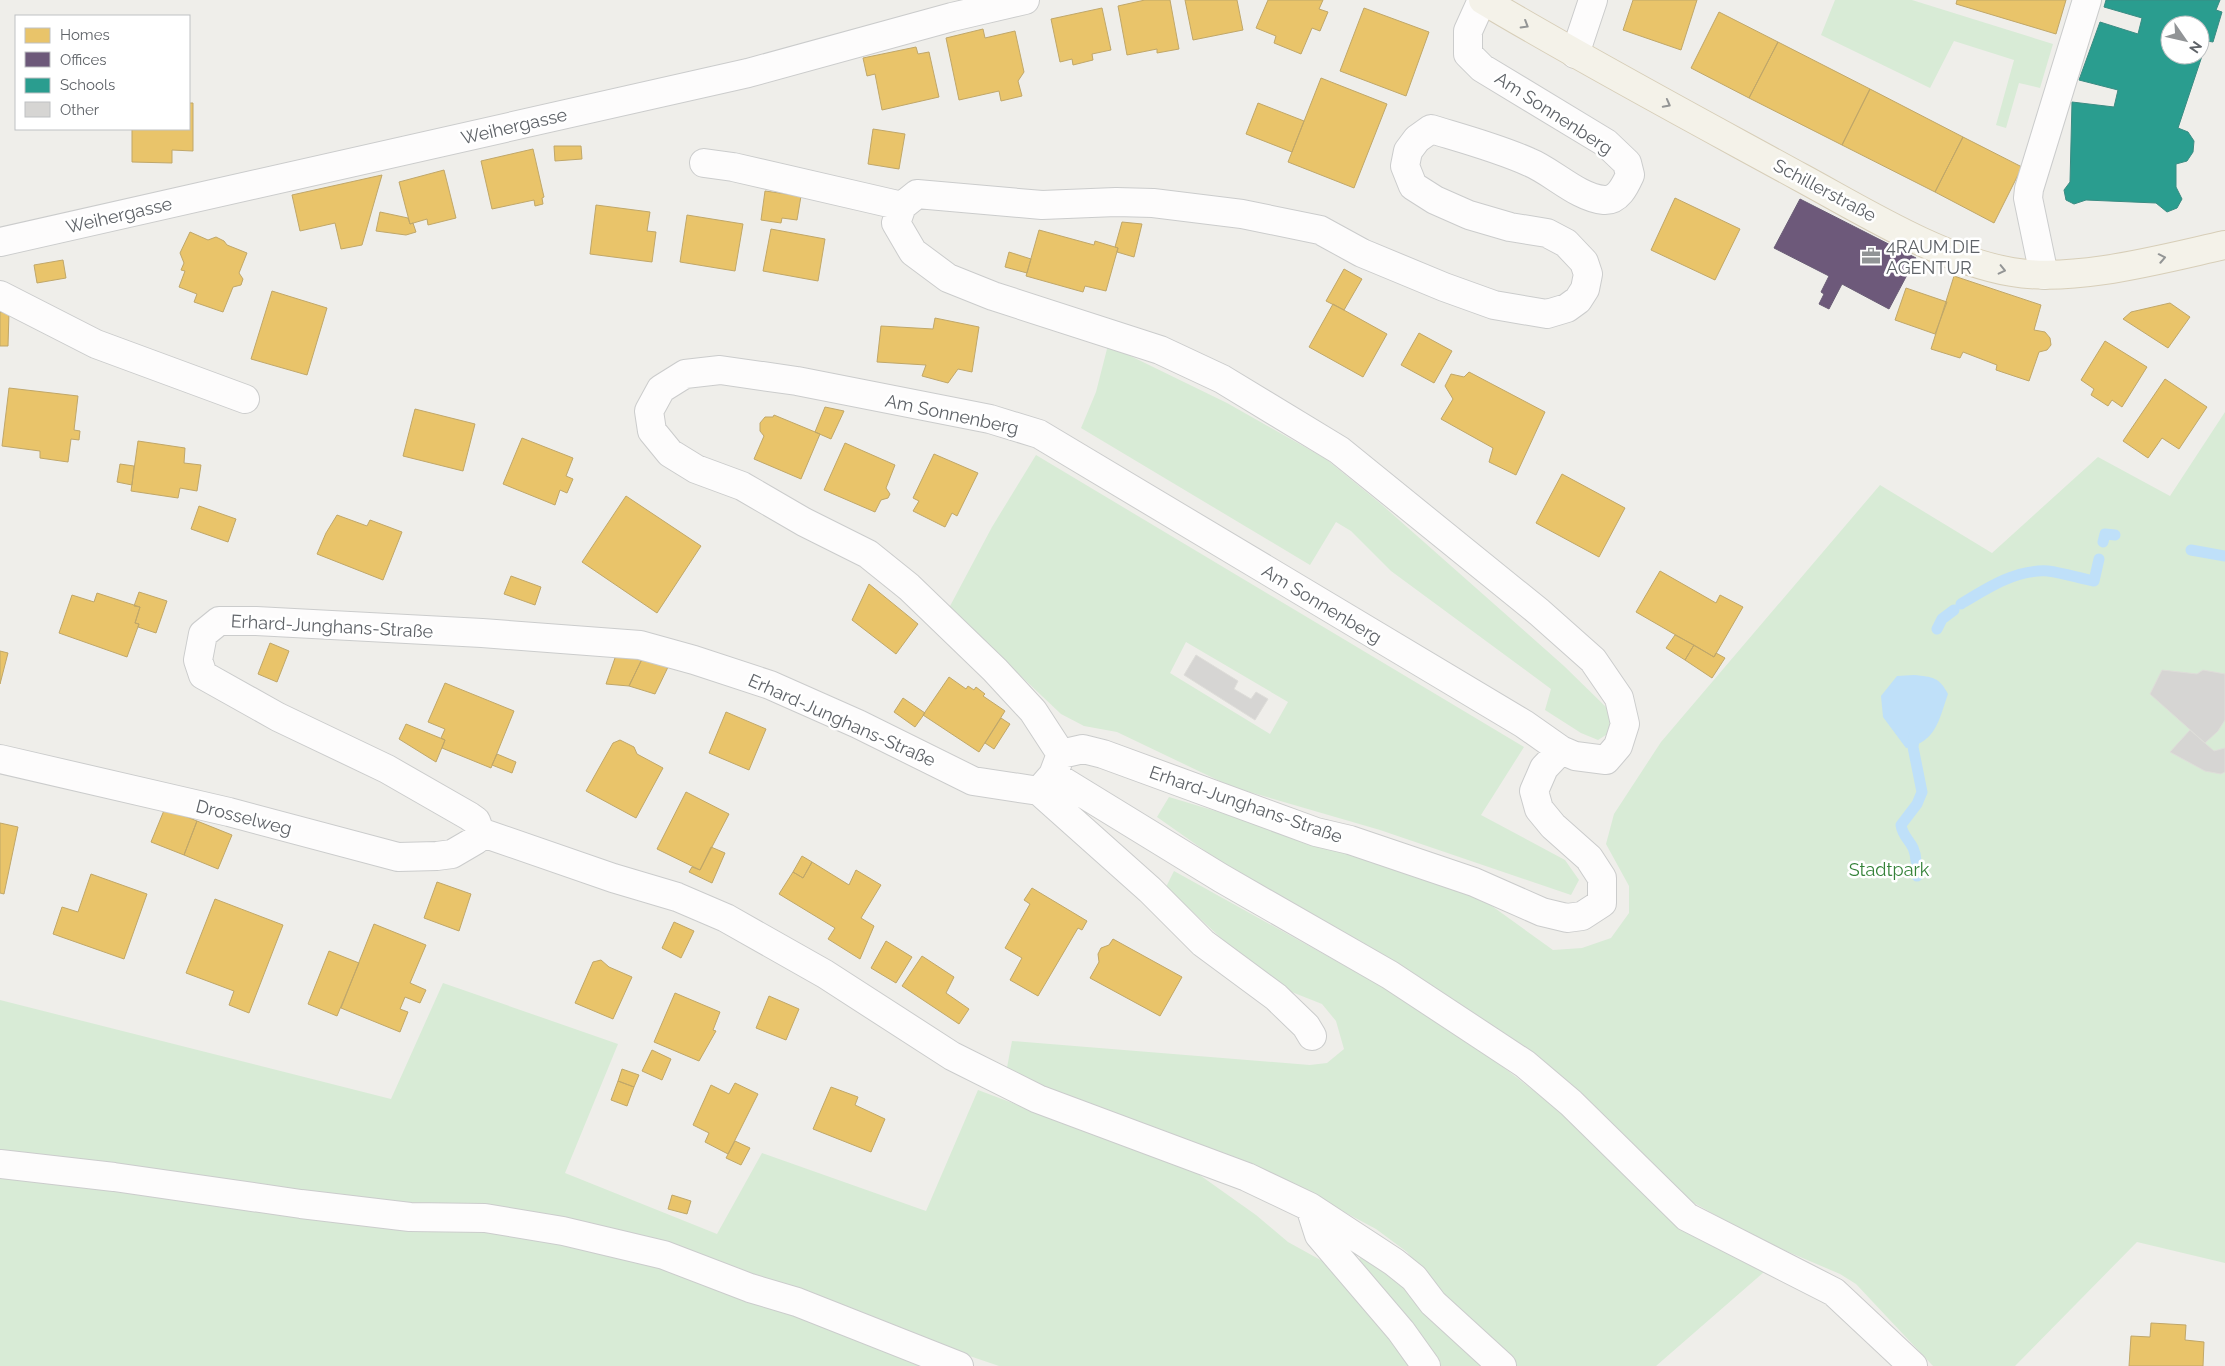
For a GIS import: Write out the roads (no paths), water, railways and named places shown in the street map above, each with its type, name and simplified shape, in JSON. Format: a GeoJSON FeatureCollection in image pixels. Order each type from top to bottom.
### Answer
{"type":"FeatureCollection","features":[{"type":"Feature","properties":{"kind":"main road","name":"Schillerstraße"},"geometry":{"type":"LineString","coordinates":[[1482,0],[1575,54],[1941,251],[1982,265],[2012,272],[2044,275],[2110,269],[2225,245]]}},
{"type":"Feature","properties":{"kind":"street","name":"Weihergasse"},"geometry":{"type":"LineString","coordinates":[[0,242],[748,73],[952,17],[1025,0]]}},
{"type":"Feature","properties":{"kind":"street","name":"Am Sonnenberg"},"geometry":{"type":"LineString","coordinates":[[1051,773],[1033,712],[995,670],[908,587],[868,554],[804,522],[742,486],[696,469],[670,452],[652,431],[650,411],[661,389],[685,374],[720,370],[797,381],[990,419],[1038,434],[1524,724],[1561,750],[1576,756],[1606,760],[1618,746],[1625,724],[1619,698],[1593,660],[1539,612],[1339,450],[1222,379],[1160,350],[993,296],[948,278],[913,252],[896,223],[902,206],[918,194],[1042,206],[1116,202],[1153,203],[1242,214],[1320,230],[1362,253],[1494,306],[1547,314],[1567,308],[1578,300],[1585,289],[1588,274],[1584,262],[1566,243],[1547,233],[1510,227],[1469,215],[1435,200],[1413,186],[1405,166],[1408,151],[1417,139],[1431,129],[1488,146],[1532,162],[1575,190],[1605,200],[1618,196],[1630,175],[1627,163],[1606,142],[1490,73],[1468,54],[1468,31],[1482,0]]}},
{"type":"Feature","properties":{"kind":"street"},"geometry":{"type":"LineString","coordinates":[[1575,54],[1593,0]]}},
{"type":"Feature","properties":{"kind":"street"},"geometry":{"type":"LineString","coordinates":[[2044,275],[2028,198],[2029,188],[2087,0]]}},
{"type":"Feature","properties":{"kind":"street"},"geometry":{"type":"LineString","coordinates":[[704,162],[902,206]]}},
{"type":"Feature","properties":{"kind":"street"},"geometry":{"type":"LineString","coordinates":[[0,295],[96,344],[245,400]]}},
{"type":"Feature","properties":{"kind":"street","name":"Erhard-Junghans-Straße"},"geometry":{"type":"LineString","coordinates":[[480,832],[476,821],[469,816],[387,769],[278,717],[203,674],[198,660],[202,634],[219,621],[256,621],[482,633],[640,645],[770,685],[858,724],[973,781],[1051,773],[1083,749],[1103,754],[1316,832],[1350,840],[1474,882],[1542,912],[1567,918],[1582,916],[1602,903],[1602,878],[1589,858],[1553,826],[1539,809],[1534,792],[1544,768],[1561,750]]}},
{"type":"Feature","properties":{"kind":"street","name":"Drosselweg"},"geometry":{"type":"LineString","coordinates":[[0,759],[228,812],[398,857],[452,854],[476,840],[480,832]]}},
{"type":"Feature","properties":{"kind":"street"},"geometry":{"type":"LineString","coordinates":[[1051,773],[1150,890],[1202,943],[1276,997],[1306,1026],[1312,1036]]}},
{"type":"Feature","properties":{"kind":"street"},"geometry":{"type":"LineString","coordinates":[[1051,773],[1221,878],[1390,974],[1525,1064],[1571,1103],[1687,1217],[1834,1292],[1913,1366]]}},
{"type":"Feature","properties":{"kind":"street"},"geometry":{"type":"LineString","coordinates":[[480,832],[613,878],[677,897],[726,918],[825,974],[952,1056],[1029,1094],[1247,1177],[1310,1207],[1408,1272],[1433,1303],[1502,1366]]}},
{"type":"Feature","properties":{"kind":"street"},"geometry":{"type":"LineString","coordinates":[[0,1164],[114,1177],[301,1204],[410,1217],[485,1218],[563,1231],[664,1255],[750,1288],[798,1302],[959,1366]]}},
{"type":"Feature","properties":{"kind":"street"},"geometry":{"type":"LineString","coordinates":[[1310,1207],[1319,1235],[1401,1331],[1426,1366]]}},
{"type":"Feature","properties":{"kind":"water"},"geometry":{"type":"Polygon","coordinates":[[[1914,675],[1935,679],[1942,684],[1948,694],[1939,721],[1930,735],[1924,741],[1906,748],[1883,717],[1881,696],[1897,676],[1914,675]]]}},
{"type":"Feature","properties":{"kind":"waterway"},"geometry":{"type":"LineString","coordinates":[[2103,542],[2105,534],[2115,535]]}},
{"type":"Feature","properties":{"kind":"waterway"},"geometry":{"type":"LineString","coordinates":[[2191,550],[2225,556]]}},
{"type":"Feature","properties":{"kind":"waterway"},"geometry":{"type":"LineString","coordinates":[[1961,604],[2013,576],[2036,571],[2048,571],[2094,581],[2099,559]]}},
{"type":"Feature","properties":{"kind":"waterway"},"geometry":{"type":"LineString","coordinates":[[1937,629],[1942,619],[1954,610]]}},
{"type":"Feature","properties":{"kind":"waterway"},"geometry":{"type":"LineString","coordinates":[[1915,732],[1913,747],[1922,792],[1917,804],[1901,825],[1904,834],[1914,849],[1916,861]]}},
{"type":"Feature","properties":{"kind":"waterway"},"geometry":{"type":"LineString","coordinates":[[1917,870],[1917,876]]}},
{"type":"Feature","properties":{"kind":"place","name":"4RAUM.DIE AGENTUR"},"geometry":{"type":"Point","coordinates":[1871,256]}},
{"type":"Feature","properties":{"kind":"park label","name":"Stadtpark"},"geometry":{"type":"Point","coordinates":[1889,869]}}]}
